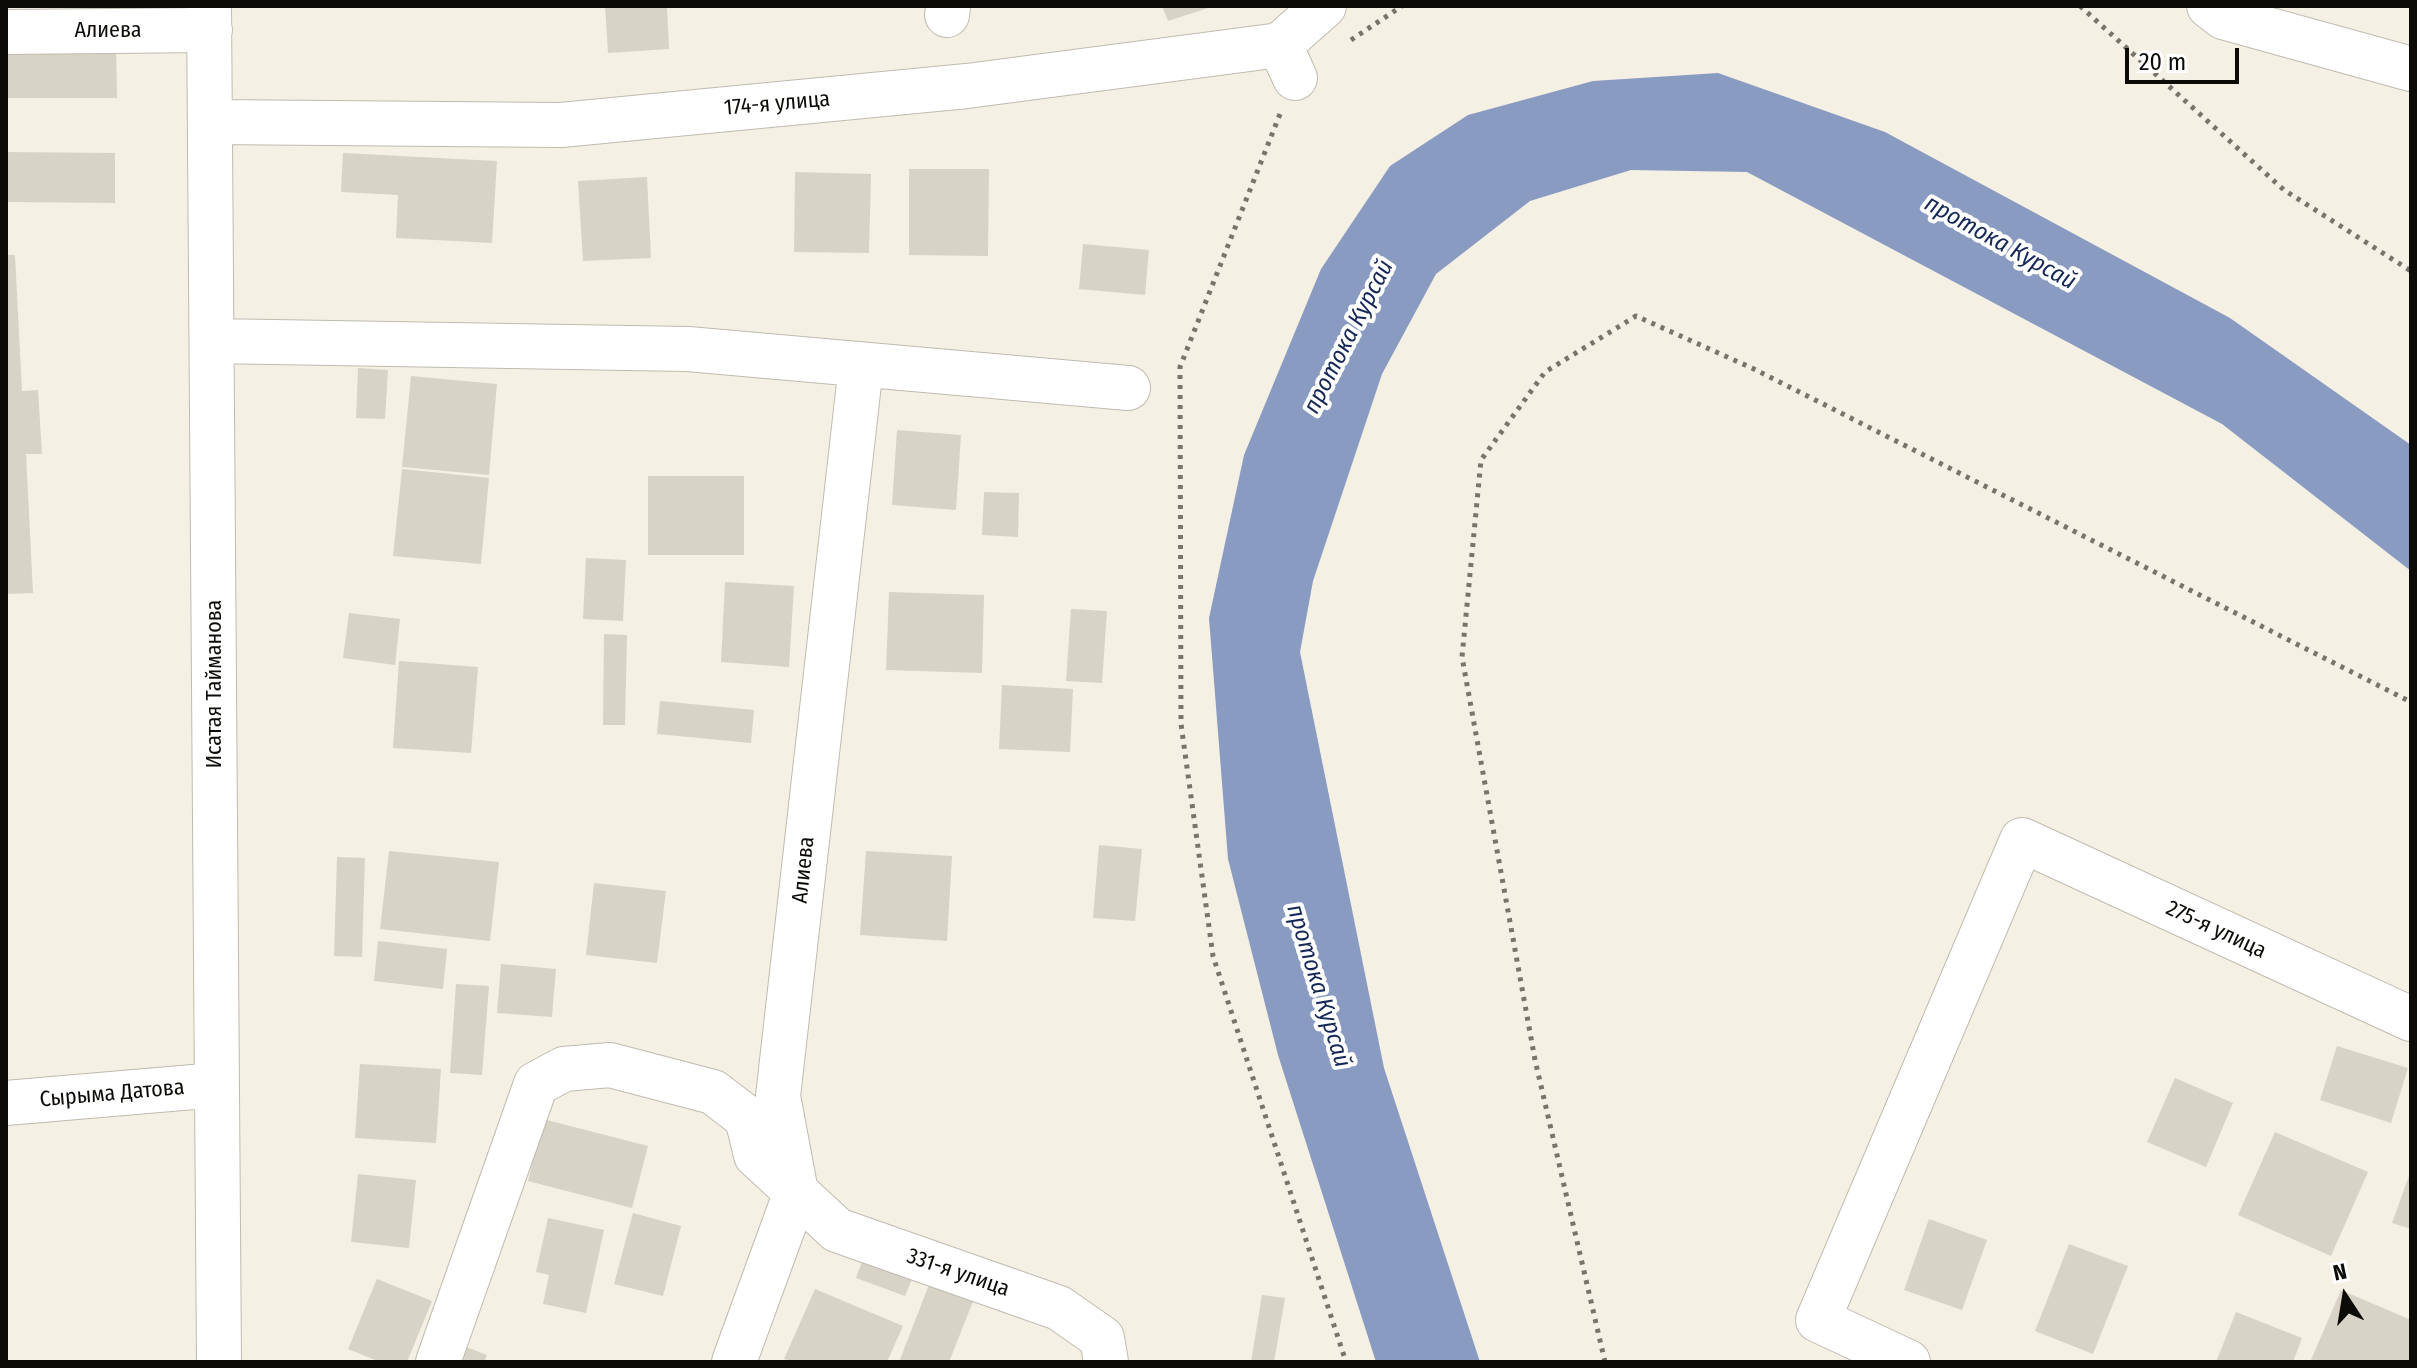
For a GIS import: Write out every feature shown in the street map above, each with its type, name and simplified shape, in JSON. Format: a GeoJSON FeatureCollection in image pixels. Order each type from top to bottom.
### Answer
{"type":"FeatureCollection","features":[{"type":"Feature","properties":{"kind":"street"},"geometry":{"type":"LineString","coordinates":[[1287,61],[1324,6]]}},
{"type":"Feature","properties":{"kind":"street"},"geometry":{"type":"LineString","coordinates":[[2209,6],[2223,17],[2411,69]]}},
{"type":"Feature","properties":{"kind":"street","name":"Алиева"},"geometry":{"type":"LineString","coordinates":[[6,32],[209,18]]}},
{"type":"Feature","properties":{"kind":"street","name":"Исатая Тайманова"},"geometry":{"type":"LineString","coordinates":[[209,18],[219,1362]]}},
{"type":"Feature","properties":{"kind":"street","name":"174-я улица"},"geometry":{"type":"LineString","coordinates":[[212,122],[561,125],[967,86],[1287,61]]}},
{"type":"Feature","properties":{"kind":"street"},"geometry":{"type":"LineString","coordinates":[[213,341],[688,349],[1128,388]]}},
{"type":"Feature","properties":{"kind":"street","name":"Алиева"},"geometry":{"type":"LineString","coordinates":[[796,1192],[778,1096],[861,366]]}},
{"type":"Feature","properties":{"kind":"street","name":"275-я улица"},"geometry":{"type":"LineString","coordinates":[[1908,1362],[1818,1320],[2022,840],[2411,1019]]}},
{"type":"Feature","properties":{"kind":"street","name":"331-я улица"},"geometry":{"type":"LineString","coordinates":[[438,1362],[536,1084],[564,1069],[610,1065],[713,1092],[747,1118],[756,1155],[837,1230],[1059,1308],[1102,1338],[1106,1362]]}},
{"type":"Feature","properties":{"kind":"street","name":"Сырыма Датова"},"geometry":{"type":"LineString","coordinates":[[6,1103],[217,1085]]}},
{"type":"Feature","properties":{"kind":"street"},"geometry":{"type":"LineString","coordinates":[[734,1362],[796,1192]]}},
{"type":"Feature","properties":{"kind":"path"},"geometry":{"type":"LineString","coordinates":[[1346,1362],[1213,956],[1181,724],[1180,367],[1287,61],[1402,6]]}},
{"type":"Feature","properties":{"kind":"path"},"geometry":{"type":"LineString","coordinates":[[2080,6],[2284,190],[2411,271]]}},
{"type":"Feature","properties":{"kind":"path"},"geometry":{"type":"LineString","coordinates":[[1605,1362],[1535,1060],[1462,657],[1481,460],[1545,372],[1636,316],[1754,369],[2411,702]]}},
{"type":"Feature","properties":{"kind":"water","name":"протока Курсай"},"geometry":{"type":"Polygon","coordinates":[[[1718,73],[1885,132],[2230,318],[2411,445],[2411,571],[2222,424],[1747,172],[1631,170],[1530,201],[1436,274],[1382,374],[1313,581],[1300,652],[1384,1068],[1480,1362],[1376,1362],[1278,1055],[1228,859],[1209,618],[1244,455],[1321,269],[1390,166],[1468,115],[1593,81],[1718,73]]]}},
{"type":"Feature","properties":{"kind":"building"},"geometry":{"type":"Polygon","coordinates":[[[605,6],[667,6],[669,49],[608,53],[605,6]]]}},
{"type":"Feature","properties":{"kind":"building"},"geometry":{"type":"Polygon","coordinates":[[[1162,6],[1211,6],[1211,7],[1168,21],[1162,6]]]}},
{"type":"Feature","properties":{"kind":"building"},"geometry":{"type":"Polygon","coordinates":[[[116,45],[117,98],[6,98],[6,46],[116,45]]]}},
{"type":"Feature","properties":{"kind":"building"},"geometry":{"type":"Polygon","coordinates":[[[6,152],[115,153],[115,203],[6,202],[6,152]]]}},
{"type":"Feature","properties":{"kind":"building"},"geometry":{"type":"Polygon","coordinates":[[[343,153],[497,161],[492,243],[396,238],[398,195],[341,192],[343,153]]]}},
{"type":"Feature","properties":{"kind":"building"},"geometry":{"type":"Polygon","coordinates":[[[909,169],[989,169],[988,256],[909,255],[909,169]]]}},
{"type":"Feature","properties":{"kind":"building"},"geometry":{"type":"Polygon","coordinates":[[[795,172],[871,174],[869,253],[794,252],[795,172]]]}},
{"type":"Feature","properties":{"kind":"building"},"geometry":{"type":"Polygon","coordinates":[[[647,177],[651,258],[583,261],[578,181],[647,177]]]}},
{"type":"Feature","properties":{"kind":"building"},"geometry":{"type":"Polygon","coordinates":[[[1083,244],[1149,250],[1145,295],[1079,289],[1083,244]]]}},
{"type":"Feature","properties":{"kind":"building"},"geometry":{"type":"Polygon","coordinates":[[[6,255],[15,255],[22,391],[38,390],[42,454],[26,454],[33,593],[6,594],[6,255]]]}},
{"type":"Feature","properties":{"kind":"building"},"geometry":{"type":"Polygon","coordinates":[[[358,368],[388,370],[385,419],[356,418],[358,368]]]}},
{"type":"Feature","properties":{"kind":"building"},"geometry":{"type":"Polygon","coordinates":[[[411,376],[497,384],[489,475],[402,467],[411,376]]]}},
{"type":"Feature","properties":{"kind":"building"},"geometry":{"type":"Polygon","coordinates":[[[897,430],[961,435],[956,510],[892,505],[897,430]]]}},
{"type":"Feature","properties":{"kind":"building"},"geometry":{"type":"Polygon","coordinates":[[[402,469],[489,478],[481,564],[393,556],[402,469]]]}},
{"type":"Feature","properties":{"kind":"building"},"geometry":{"type":"Polygon","coordinates":[[[648,476],[744,476],[744,555],[648,555],[648,476]]]}},
{"type":"Feature","properties":{"kind":"building"},"geometry":{"type":"Polygon","coordinates":[[[984,492],[1019,493],[1018,537],[982,535],[984,492]]]}},
{"type":"Feature","properties":{"kind":"building"},"geometry":{"type":"Polygon","coordinates":[[[586,558],[626,560],[623,621],[583,619],[586,558]]]}},
{"type":"Feature","properties":{"kind":"building"},"geometry":{"type":"Polygon","coordinates":[[[725,582],[794,586],[789,667],[721,662],[725,582]]]}},
{"type":"Feature","properties":{"kind":"building"},"geometry":{"type":"Polygon","coordinates":[[[889,592],[984,595],[982,673],[886,670],[889,592]]]}},
{"type":"Feature","properties":{"kind":"building"},"geometry":{"type":"Polygon","coordinates":[[[1071,609],[1107,611],[1102,683],[1066,681],[1071,609]]]}},
{"type":"Feature","properties":{"kind":"building"},"geometry":{"type":"Polygon","coordinates":[[[349,613],[400,619],[395,665],[343,658],[349,613]]]}},
{"type":"Feature","properties":{"kind":"building"},"geometry":{"type":"Polygon","coordinates":[[[604,634],[627,635],[625,725],[603,725],[604,634]]]}},
{"type":"Feature","properties":{"kind":"building"},"geometry":{"type":"Polygon","coordinates":[[[399,661],[478,667],[471,753],[393,748],[399,661]]]}},
{"type":"Feature","properties":{"kind":"building"},"geometry":{"type":"Polygon","coordinates":[[[1002,685],[1073,689],[1070,752],[999,749],[1002,685]]]}},
{"type":"Feature","properties":{"kind":"building"},"geometry":{"type":"Polygon","coordinates":[[[660,701],[754,710],[751,743],[657,734],[660,701]]]}},
{"type":"Feature","properties":{"kind":"building"},"geometry":{"type":"Polygon","coordinates":[[[1099,845],[1142,849],[1135,921],[1093,918],[1099,845]]]}},
{"type":"Feature","properties":{"kind":"building"},"geometry":{"type":"Polygon","coordinates":[[[389,851],[499,862],[490,941],[380,929],[389,851]]]}},
{"type":"Feature","properties":{"kind":"building"},"geometry":{"type":"Polygon","coordinates":[[[866,851],[952,856],[947,941],[860,935],[866,851]]]}},
{"type":"Feature","properties":{"kind":"building"},"geometry":{"type":"Polygon","coordinates":[[[337,857],[365,858],[362,957],[334,956],[337,857]]]}},
{"type":"Feature","properties":{"kind":"building"},"geometry":{"type":"Polygon","coordinates":[[[594,883],[666,891],[657,963],[586,955],[594,883]]]}},
{"type":"Feature","properties":{"kind":"building"},"geometry":{"type":"Polygon","coordinates":[[[378,941],[447,949],[443,989],[374,981],[378,941]]]}},
{"type":"Feature","properties":{"kind":"building"},"geometry":{"type":"Polygon","coordinates":[[[501,964],[556,969],[552,1017],[497,1013],[501,964]]]}},
{"type":"Feature","properties":{"kind":"building"},"geometry":{"type":"Polygon","coordinates":[[[456,984],[489,986],[482,1075],[450,1073],[456,984]]]}},
{"type":"Feature","properties":{"kind":"building"},"geometry":{"type":"Polygon","coordinates":[[[2337,1046],[2408,1068],[2391,1123],[2320,1100],[2337,1046]]]}},
{"type":"Feature","properties":{"kind":"building"},"geometry":{"type":"Polygon","coordinates":[[[360,1064],[441,1069],[436,1143],[355,1138],[360,1064]]]}},
{"type":"Feature","properties":{"kind":"building"},"geometry":{"type":"Polygon","coordinates":[[[2175,1078],[2233,1103],[2206,1167],[2147,1142],[2175,1078]]]}},
{"type":"Feature","properties":{"kind":"building"},"geometry":{"type":"Polygon","coordinates":[[[543,1119],[648,1146],[632,1208],[528,1181],[543,1119]]]}},
{"type":"Feature","properties":{"kind":"building"},"geometry":{"type":"Polygon","coordinates":[[[2275,1132],[2368,1172],[2331,1256],[2238,1215],[2275,1132]]]}},
{"type":"Feature","properties":{"kind":"building"},"geometry":{"type":"Polygon","coordinates":[[[2411,1170],[2411,1229],[2392,1223],[2411,1170]]]}},
{"type":"Feature","properties":{"kind":"building"},"geometry":{"type":"Polygon","coordinates":[[[358,1174],[416,1180],[409,1248],[351,1242],[358,1174]]]}},
{"type":"Feature","properties":{"kind":"building"},"geometry":{"type":"Polygon","coordinates":[[[633,1213],[681,1226],[663,1296],[614,1284],[633,1213]]]}},
{"type":"Feature","properties":{"kind":"building"},"geometry":{"type":"Polygon","coordinates":[[[548,1218],[604,1230],[586,1313],[543,1304],[549,1275],[536,1272],[548,1218]]]}},
{"type":"Feature","properties":{"kind":"building"},"geometry":{"type":"Polygon","coordinates":[[[1929,1219],[1987,1240],[1962,1310],[1904,1290],[1929,1219]]]}},
{"type":"Feature","properties":{"kind":"building"},"geometry":{"type":"Polygon","coordinates":[[[2069,1244],[2128,1266],[2093,1354],[2035,1331],[2069,1244]]]}},
{"type":"Feature","properties":{"kind":"building"},"geometry":{"type":"Polygon","coordinates":[[[863,1259],[913,1277],[905,1296],[856,1278],[863,1259]]]}},
{"type":"Feature","properties":{"kind":"building"},"geometry":{"type":"Polygon","coordinates":[[[377,1279],[432,1301],[407,1362],[380,1362],[348,1349],[377,1279]]]}},
{"type":"Feature","properties":{"kind":"building"},"geometry":{"type":"Polygon","coordinates":[[[930,1282],[974,1299],[949,1362],[899,1362],[930,1282]]]}},
{"type":"Feature","properties":{"kind":"building"},"geometry":{"type":"Polygon","coordinates":[[[815,1289],[903,1326],[887,1362],[792,1362],[784,1359],[815,1289]]]}},
{"type":"Feature","properties":{"kind":"building"},"geometry":{"type":"Polygon","coordinates":[[[2341,1290],[2411,1320],[2411,1362],[2311,1360],[2341,1290]]]}},
{"type":"Feature","properties":{"kind":"building"},"geometry":{"type":"Polygon","coordinates":[[[1262,1295],[1285,1298],[1274,1362],[1251,1362],[1262,1295]]]}},
{"type":"Feature","properties":{"kind":"building"},"geometry":{"type":"Polygon","coordinates":[[[2236,1312],[2302,1338],[2293,1362],[2216,1362],[2236,1312]]]}},
{"type":"Feature","properties":{"kind":"building"},"geometry":{"type":"Polygon","coordinates":[[[456,1343],[487,1355],[484,1362],[449,1362],[456,1343]]]}}]}
